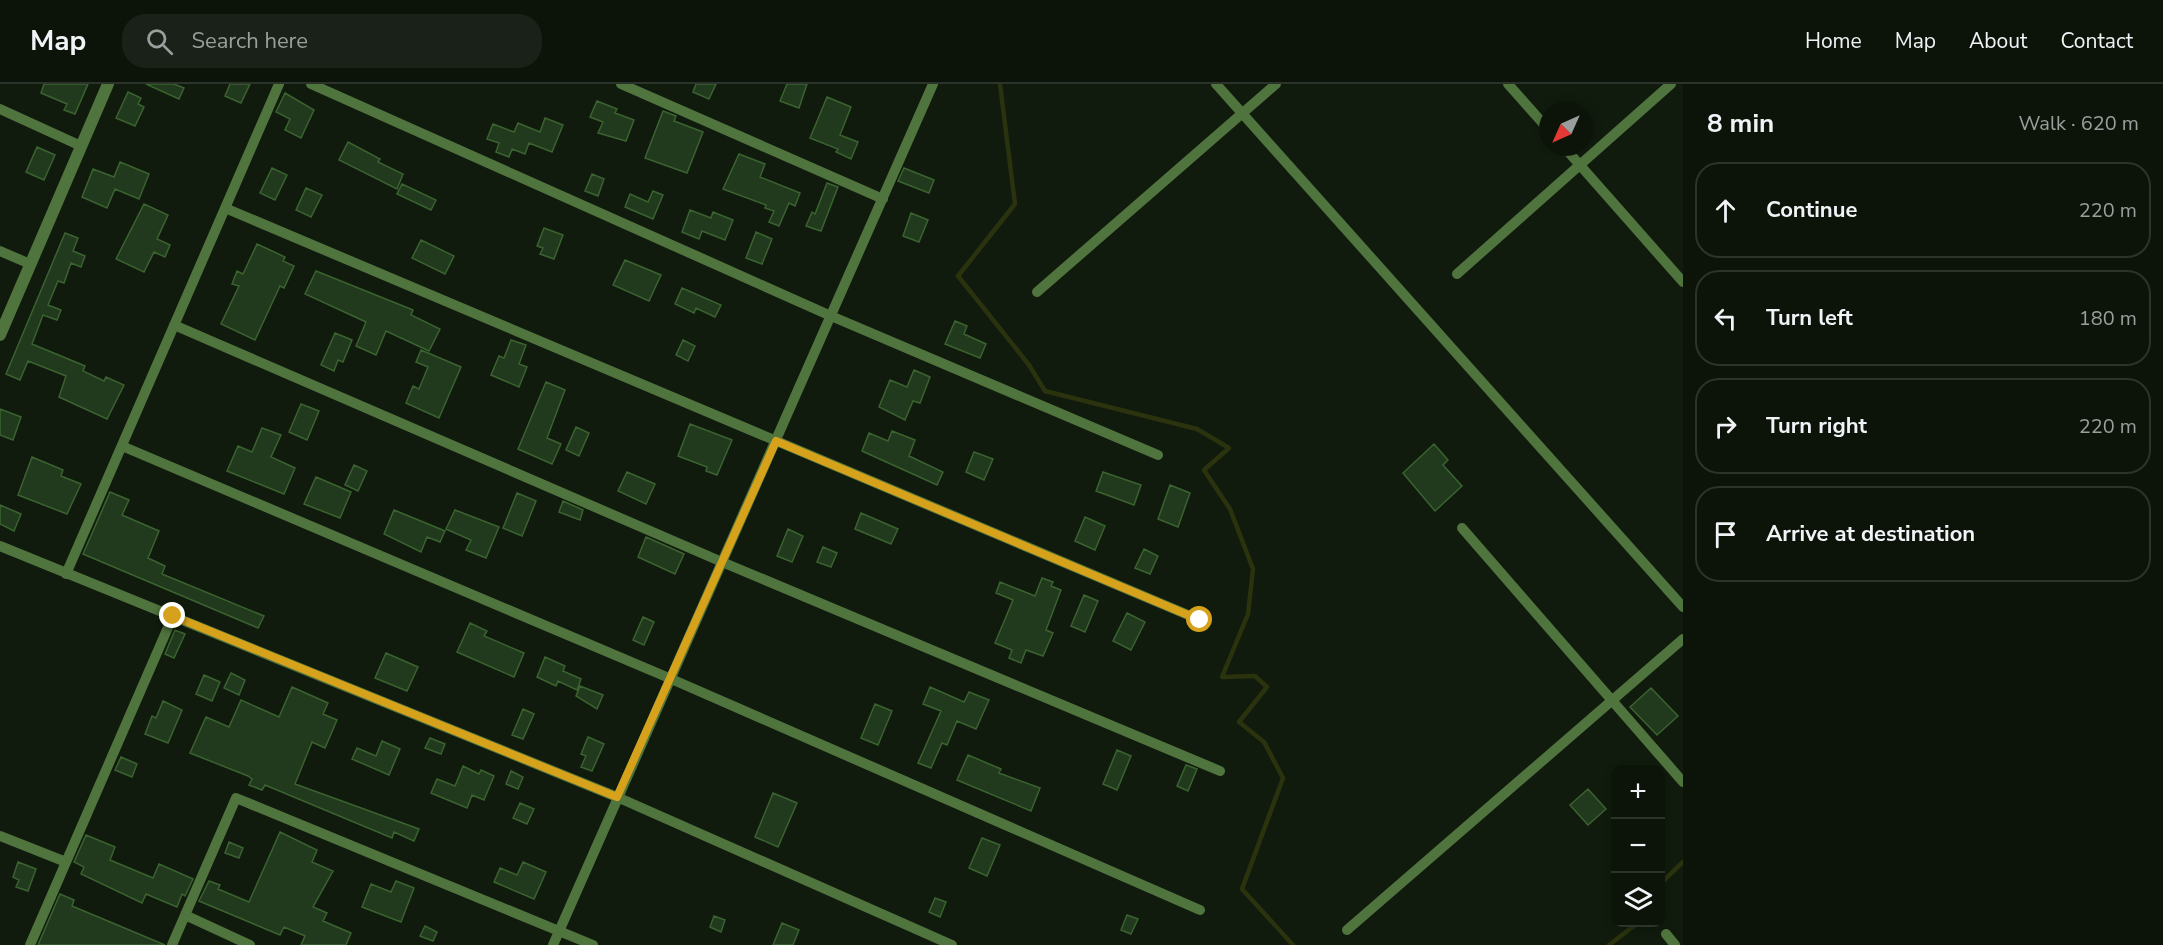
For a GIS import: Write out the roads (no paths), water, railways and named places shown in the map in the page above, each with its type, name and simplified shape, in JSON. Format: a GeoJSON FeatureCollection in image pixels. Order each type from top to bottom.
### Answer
{"type":"FeatureCollection","features":[{"type":"Feature","properties":{"kind":"street"},"geometry":{"type":"LineString","coordinates":[[0,335],[108,84]]}},
{"type":"Feature","properties":{"kind":"street"},"geometry":{"type":"LineString","coordinates":[[66,574],[279,84]]}},
{"type":"Feature","properties":{"kind":"street"},"geometry":{"type":"LineString","coordinates":[[311,84],[831,316],[1158,455]]}},
{"type":"Feature","properties":{"kind":"street"},"geometry":{"type":"LineString","coordinates":[[621,84],[883,199]]}},
{"type":"Feature","properties":{"kind":"street"},"geometry":{"type":"LineString","coordinates":[[553,945],[933,84]]}},
{"type":"Feature","properties":{"kind":"street"},"geometry":{"type":"LineString","coordinates":[[1216,84],[1683,607]]}},
{"type":"Feature","properties":{"kind":"street"},"geometry":{"type":"LineString","coordinates":[[1037,292],[1276,84]]}},
{"type":"Feature","properties":{"kind":"street"},"geometry":{"type":"LineString","coordinates":[[1508,84],[1539,119]]}},
{"type":"Feature","properties":{"kind":"street"},"geometry":{"type":"LineString","coordinates":[[1457,274],[1671,84]]}},
{"type":"Feature","properties":{"kind":"street"},"geometry":{"type":"LineString","coordinates":[[0,109],[81,146]]}},
{"type":"Feature","properties":{"kind":"street"},"geometry":{"type":"LineString","coordinates":[[1572,156],[1683,282]]}},
{"type":"Feature","properties":{"kind":"street"},"geometry":{"type":"LineString","coordinates":[[225,207],[1200,620]]}},
{"type":"Feature","properties":{"kind":"street"},"geometry":{"type":"LineString","coordinates":[[0,251],[30,264]]}},
{"type":"Feature","properties":{"kind":"street"},"geometry":{"type":"LineString","coordinates":[[174,325],[723,562],[1220,771]]}},
{"type":"Feature","properties":{"kind":"street"},"geometry":{"type":"LineString","coordinates":[[122,446],[669,678],[1200,910]]}},
{"type":"Feature","properties":{"kind":"street"},"geometry":{"type":"LineString","coordinates":[[1462,528],[1683,782]]}},
{"type":"Feature","properties":{"kind":"street"},"geometry":{"type":"LineString","coordinates":[[0,546],[617,797],[952,945]]}},
{"type":"Feature","properties":{"kind":"street"},"geometry":{"type":"LineString","coordinates":[[30,945],[173,616]]}},
{"type":"Feature","properties":{"kind":"street"},"geometry":{"type":"LineString","coordinates":[[1347,930],[1683,639]]}},
{"type":"Feature","properties":{"kind":"street"},"geometry":{"type":"LineString","coordinates":[[172,945],[236,798],[593,945]]}},
{"type":"Feature","properties":{"kind":"street"},"geometry":{"type":"LineString","coordinates":[[0,836],[66,862]]}},
{"type":"Feature","properties":{"kind":"street"},"geometry":{"type":"LineString","coordinates":[[185,915],[250,945]]}},
{"type":"Feature","properties":{"kind":"street"},"geometry":{"type":"LineString","coordinates":[[1666,934],[1675,945]]}},
{"type":"Feature","properties":{"kind":"waterway"},"geometry":{"type":"LineString","coordinates":[[1000,84],[1015,204],[958,276],[1029,365],[1045,391],[1197,429],[1229,448],[1204,470],[1230,509],[1253,569],[1248,614],[1222,677],[1255,676],[1267,687],[1239,722],[1264,742],[1283,778],[1242,889],[1293,945]]}},
{"type":"Feature","properties":{"kind":"waterway"},"geometry":{"type":"LineString","coordinates":[[1665,879],[1683,862]]}},
{"type":"Feature","properties":{"kind":"waterway"},"geometry":{"type":"LineString","coordinates":[[1609,945],[1632,927]]}}]}
